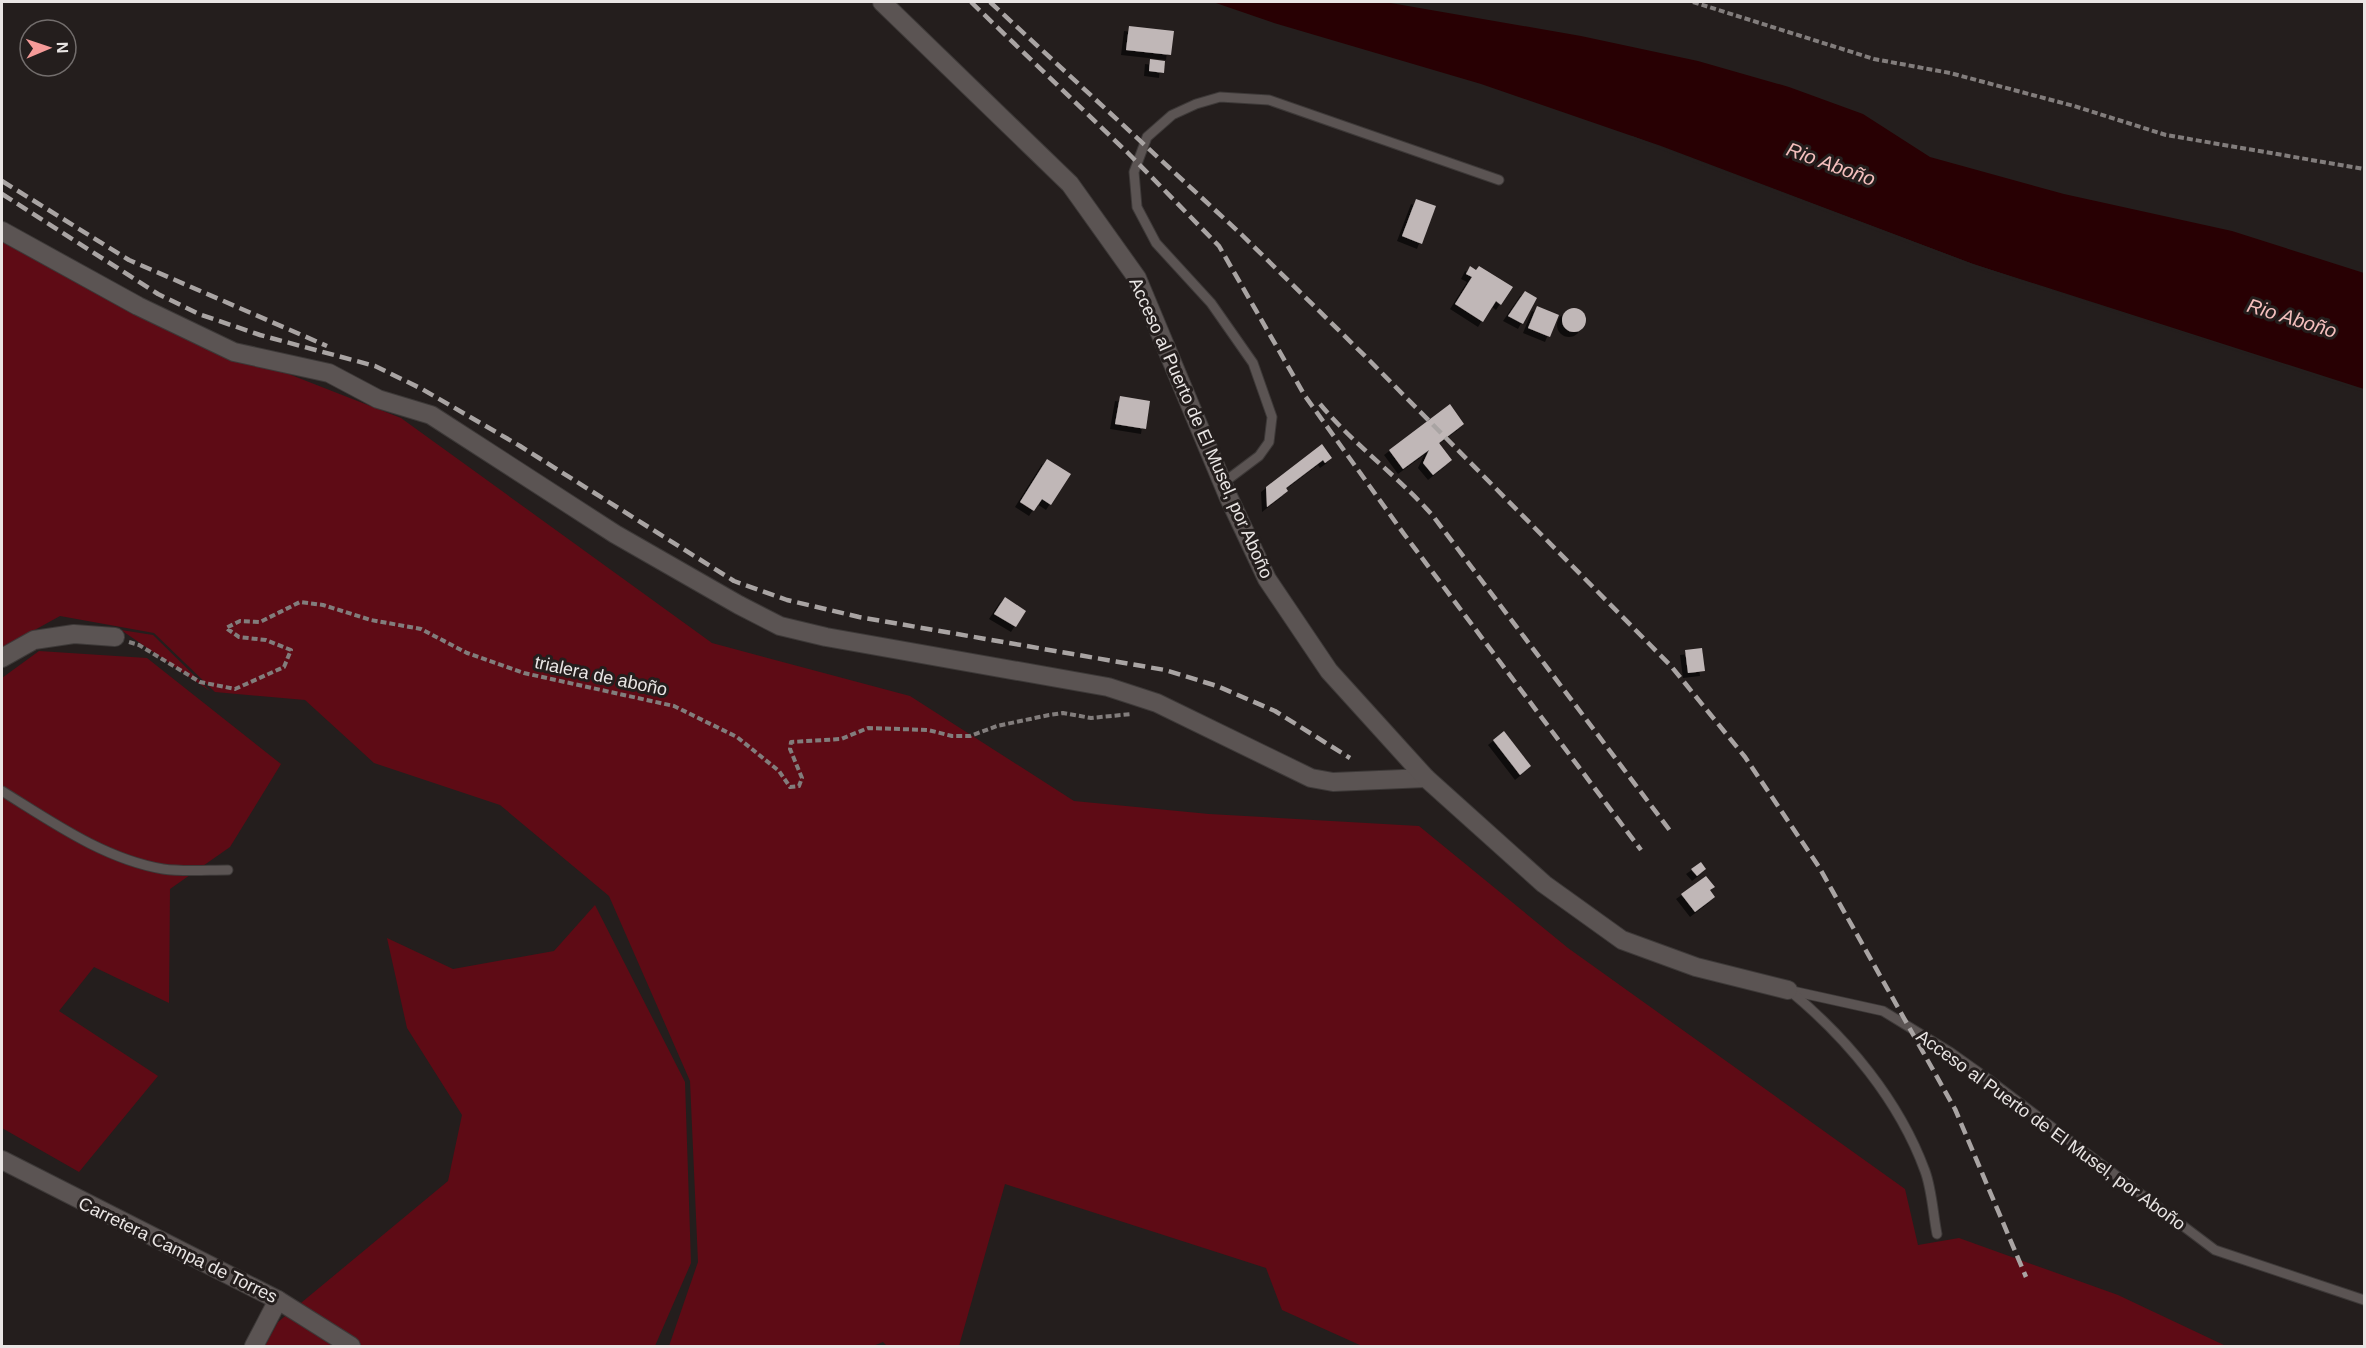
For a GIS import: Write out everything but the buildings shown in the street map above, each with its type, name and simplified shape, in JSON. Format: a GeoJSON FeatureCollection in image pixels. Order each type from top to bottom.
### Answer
{"type":"FeatureCollection","features":[{"type":"Feature","properties":{"kind":"street","name":"Acceso al Puerto de El Musel, por Aboño"},"geometry":{"type":"LineString","coordinates":[[882,2],[1070,184],[1117,250],[1137,279],[1223,483],[1267,579],[1329,671],[1426,778],[1544,884],[1622,940],[1696,967],[1788,990]]}},
{"type":"Feature","properties":{"kind":"street"},"geometry":{"type":"LineString","coordinates":[[2,231],[138,306],[234,352],[329,374],[378,399],[431,415],[615,534],[780,626],[825,637],[1108,687],[1156,703],[1311,778],[1333,782],[1426,778]]}},
{"type":"Feature","properties":{"kind":"street"},"geometry":{"type":"LineString","coordinates":[[2,658],[34,640],[74,634],[115,637]]}},
{"type":"Feature","properties":{"kind":"street","name":"Carretera Campa de Torres"},"geometry":{"type":"LineString","coordinates":[[2,1160],[278,1300],[351,1347]]}},
{"type":"Feature","properties":{"kind":"street"},"geometry":{"type":"LineString","coordinates":[[254,1347],[278,1300]]}},
{"type":"Feature","properties":{"kind":"lane"},"geometry":{"type":"LineString","coordinates":[[1223,483],[1259,456],[1269,442],[1272,417],[1254,363],[1210,303],[1156,243],[1137,207],[1134,172],[1147,137],[1172,115],[1196,104],[1220,97],[1269,100],[1499,180]]}},
{"type":"Feature","properties":{"kind":"lane"},"geometry":{"type":"LineString","coordinates":[[2,791],[61,828],[123,859],[164,869],[228,870]]}},
{"type":"Feature","properties":{"kind":"lane"},"geometry":{"type":"LineString","coordinates":[[1788,990],[1825,1020],[1848,1044],[1900,1118],[1925,1172],[1937,1234]]}},
{"type":"Feature","properties":{"kind":"lane","name":"Acceso al Puerto de El Musel, por Aboño"},"geometry":{"type":"LineString","coordinates":[[1788,990],[1883,1011],[1978,1072],[2215,1250],[2364,1300]]}},
{"type":"Feature","properties":{"kind":"path"},"geometry":{"type":"LineString","coordinates":[[1693,2],[1875,59],[1972,79],[2074,106],[2166,135],[2364,169]]}},
{"type":"Feature","properties":{"kind":"path","name":"trialera de aboño"},"geometry":{"type":"LineString","coordinates":[[115,637],[139,645],[200,681],[235,689],[284,667],[291,650],[266,640],[239,637],[226,628],[240,621],[260,622],[300,602],[323,605],[371,620],[421,628],[466,653],[524,673],[674,706],[737,737],[779,771],[790,787],[799,786],[802,778],[789,749],[791,742],[841,739],[868,728],[928,730],[952,736],[970,736],[997,726],[1063,713],[1091,718],[1138,714]]}},
{"type":"Feature","properties":{"kind":"shaded area"},"geometry":{"type":"Polygon","coordinates":[[[2,240],[171,328],[401,418],[712,643],[910,696],[1074,801],[1209,814],[1419,826],[1568,948],[1905,1189],[1918,1245],[1959,1238],[2118,1295],[2226,1346],[1362,1346],[1282,1310],[1266,1268],[1005,1184],[959,1346],[887,1346],[883,1342],[873,1346],[669,1346],[698,1262],[690,1081],[609,896],[500,805],[374,763],[305,700],[215,692],[154,633],[60,616],[2,648],[2,240]]]}},
{"type":"Feature","properties":{"kind":"shaded area"},"geometry":{"type":"Polygon","coordinates":[[[121,630],[153,635],[210,691],[121,630]]]}},
{"type":"Feature","properties":{"kind":"shaded area"},"geometry":{"type":"Polygon","coordinates":[[[39,651],[147,658],[281,764],[230,847],[170,889],[169,1003],[94,967],[59,1011],[158,1076],[79,1172],[2,1128],[2,678],[39,651]]]}},
{"type":"Feature","properties":{"kind":"shaded area"},"geometry":{"type":"Polygon","coordinates":[[[595,905],[685,1082],[691,1263],[655,1346],[265,1346],[278,1322],[448,1181],[462,1115],[407,1028],[387,938],[453,969],[554,951],[595,905]]]}},
{"type":"Feature","properties":{"kind":"water","name":"Rio Aboño"},"geometry":{"type":"Polygon","coordinates":[[[1213,2],[1385,2],[1581,36],[1698,61],[1789,87],[1863,114],[1930,157],[2064,194],[2232,231],[2364,273],[2364,389],[1973,264],[1661,146],[1481,84],[1274,23],[1213,2]]]}},
{"type":"Feature","properties":{"kind":"pier"},"geometry":{"type":"Polygon","coordinates":[[[1632,136],[1973,264],[2364,392],[1972,267],[1630,138],[1632,136]]]}},
{"type":"Feature","properties":{"kind":"railway"},"geometry":{"type":"LineString","coordinates":[[971,2],[1128,153],[1219,246],[1305,396],[1404,534],[1641,850]]}},
{"type":"Feature","properties":{"kind":"railway"},"geometry":{"type":"LineString","coordinates":[[990,2],[1242,235],[1370,361],[1671,666],[1745,757],[1819,867],[1955,1109],[2026,1277]]}},
{"type":"Feature","properties":{"kind":"railway"},"geometry":{"type":"LineString","coordinates":[[2,181],[129,260],[327,346]]}},
{"type":"Feature","properties":{"kind":"railway"},"geometry":{"type":"LineString","coordinates":[[2,194],[158,294],[199,314],[260,335],[375,366],[422,389],[520,446],[734,581],[787,600],[859,617],[1165,670],[1217,686],[1275,711],[1350,758]]}},
{"type":"Feature","properties":{"kind":"railway"},"geometry":{"type":"LineString","coordinates":[[1320,404],[1433,516],[1671,832]]}}]}
